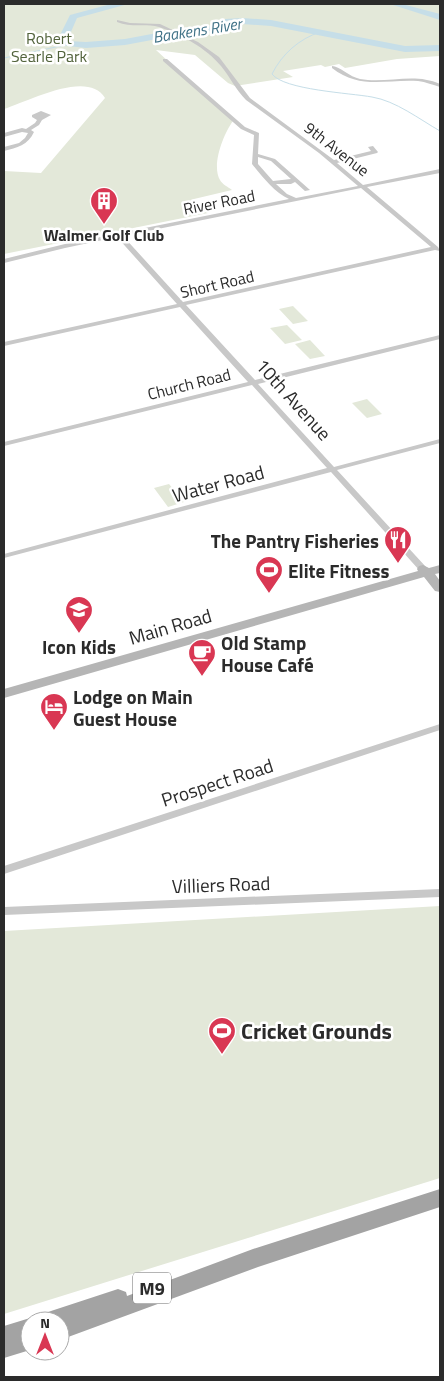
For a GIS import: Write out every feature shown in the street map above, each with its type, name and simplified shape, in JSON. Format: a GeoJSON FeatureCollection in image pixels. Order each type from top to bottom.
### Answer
{"type":"FeatureCollection","features":[{"type":"Feature","properties":{"kind":"main road","name":"Main Road"},"geometry":{"type":"LineString","coordinates":[[425,571],[440,564]]}},
{"type":"Feature","properties":{"kind":"main road","name":"Main Road"},"geometry":{"type":"LineString","coordinates":[[4,694],[348,594],[365,586],[425,571],[440,570]]}},
{"type":"Feature","properties":{"kind":"main road","name":"10th Avenue"},"geometry":{"type":"LineString","coordinates":[[425,571],[440,588]]}},
{"type":"Feature","properties":{"kind":"main road","name":"M9"},"geometry":{"type":"LineString","coordinates":[[70,1326],[241,1266],[253,1259],[440,1198]]}},
{"type":"Feature","properties":{"kind":"main road","name":"M9"},"geometry":{"type":"LineString","coordinates":[[70,1315],[239,1260],[253,1259]]}},
{"type":"Feature","properties":{"kind":"main road"},"geometry":{"type":"LineString","coordinates":[[4,1336],[20,1331]]}},
{"type":"Feature","properties":{"kind":"main road"},"geometry":{"type":"LineString","coordinates":[[4,1348],[20,1343]]}},
{"type":"Feature","properties":{"kind":"street"},"geometry":{"type":"LineString","coordinates":[[119,21],[130,25],[156,24],[204,47],[222,64]]}},
{"type":"Feature","properties":{"kind":"street"},"geometry":{"type":"LineString","coordinates":[[165,60],[243,128],[257,134],[256,164],[271,183],[285,195],[293,198]]}},
{"type":"Feature","properties":{"kind":"street","name":"9th Avenue"},"geometry":{"type":"LineString","coordinates":[[222,64],[237,89],[248,99],[363,186],[438,250]]}},
{"type":"Feature","properties":{"kind":"street"},"geometry":{"type":"LineString","coordinates":[[334,67],[346,76],[354,78],[388,82],[427,80],[440,86]]}},
{"type":"Feature","properties":{"kind":"street"},"geometry":{"type":"LineString","coordinates":[[4,135],[28,130],[37,124],[40,119]]}},
{"type":"Feature","properties":{"kind":"street"},"geometry":{"type":"LineString","coordinates":[[4,149],[23,143],[31,134],[28,130]]}},
{"type":"Feature","properties":{"kind":"street"},"geometry":{"type":"LineString","coordinates":[[332,162],[375,152],[372,147]]}},
{"type":"Feature","properties":{"kind":"street"},"geometry":{"type":"LineString","coordinates":[[256,155],[273,160],[307,190]]}},
{"type":"Feature","properties":{"kind":"street","name":"River Road"},"geometry":{"type":"LineString","coordinates":[[4,261],[53,248],[119,236],[293,198],[440,171]]}},
{"type":"Feature","properties":{"kind":"street"},"geometry":{"type":"LineString","coordinates":[[271,183],[280,184],[291,182],[295,179]]}},
{"type":"Feature","properties":{"kind":"street"},"geometry":{"type":"LineString","coordinates":[[280,184],[293,198]]}},
{"type":"Feature","properties":{"kind":"street","name":"10th Avenue"},"geometry":{"type":"LineString","coordinates":[[119,236],[425,571]]}},
{"type":"Feature","properties":{"kind":"street","name":"Short Road"},"geometry":{"type":"LineString","coordinates":[[4,344],[438,250]]}},
{"type":"Feature","properties":{"kind":"street","name":"Church Road"},"geometry":{"type":"LineString","coordinates":[[4,444],[440,337]]}},
{"type":"Feature","properties":{"kind":"street","name":"Water Road"},"geometry":{"type":"LineString","coordinates":[[4,556],[440,441]]}},
{"type":"Feature","properties":{"kind":"street","name":"Prospect Road"},"geometry":{"type":"LineString","coordinates":[[4,870],[440,727]]}},
{"type":"Feature","properties":{"kind":"street","name":"Villiers Road"},"geometry":{"type":"LineString","coordinates":[[4,910],[440,892]]}},
{"type":"Feature","properties":{"kind":"green space","name":"Robert Searle Park"},"geometry":{"type":"Polygon","coordinates":[[[4,4],[440,4],[440,56],[397,59],[345,68],[339,64],[325,67],[321,65],[283,71],[293,77],[235,86],[228,83],[195,55],[156,50],[233,121],[220,149],[217,166],[220,180],[232,190],[194,199],[208,213],[4,254],[4,171],[41,173],[105,98],[97,90],[85,86],[72,87],[57,90],[4,109],[4,4]]]}},
{"type":"Feature","properties":{"kind":"green space"},"geometry":{"type":"Polygon","coordinates":[[[293,306],[308,321],[293,324],[279,309],[293,306]]]}},
{"type":"Feature","properties":{"kind":"green space"},"geometry":{"type":"Polygon","coordinates":[[[287,325],[302,340],[285,344],[270,328],[287,325]]]}},
{"type":"Feature","properties":{"kind":"green space"},"geometry":{"type":"Polygon","coordinates":[[[310,340],[325,356],[310,359],[295,344],[310,340]]]}},
{"type":"Feature","properties":{"kind":"green space"},"geometry":{"type":"Polygon","coordinates":[[[367,399],[382,414],[367,418],[352,403],[367,399]]]}},
{"type":"Feature","properties":{"kind":"green space"},"geometry":{"type":"Polygon","coordinates":[[[169,484],[184,502],[168,507],[154,488],[169,484]]]}},
{"type":"Feature","properties":{"kind":"green space","name":"Cricket Grounds"},"geometry":{"type":"Polygon","coordinates":[[[440,906],[440,1178],[4,1314],[4,931],[440,906]]]}},
{"type":"Feature","properties":{"kind":"waterway","name":"Baakens River"},"geometry":{"type":"LineString","coordinates":[[124,4],[101,8],[73,17],[73,21],[62,43],[86,45],[125,42],[189,30],[215,28],[225,22],[242,21],[271,23],[405,49],[440,48]]}},
{"type":"Feature","properties":{"kind":"waterway","name":"Baakens River"},"geometry":{"type":"LineString","coordinates":[[394,4],[440,17]]}},
{"type":"Feature","properties":{"kind":"waterway"},"geometry":{"type":"LineString","coordinates":[[320,32],[292,48],[272,74],[290,84],[318,90],[372,97],[390,102],[440,131]]}},
{"type":"Feature","properties":{"kind":"waterway"},"geometry":{"type":"LineString","coordinates":[[4,58],[70,44]]}},
{"type":"Feature","properties":{"kind":"place","name":"Walmer Golf Club"},"geometry":{"type":"Point","coordinates":[104,225]}},
{"type":"Feature","properties":{"kind":"place","name":"The Pantry Fisheries"},"geometry":{"type":"Point","coordinates":[398,564]}},
{"type":"Feature","properties":{"kind":"place","name":"Elite Fitness"},"geometry":{"type":"Point","coordinates":[269,594]}},
{"type":"Feature","properties":{"kind":"place","name":"Icon Kids"},"geometry":{"type":"Point","coordinates":[79,634]}},
{"type":"Feature","properties":{"kind":"place","name":"Old Stamp House Café"},"geometry":{"type":"Point","coordinates":[202,677]}},
{"type":"Feature","properties":{"kind":"place","name":"Lodge on Main Guest House"},"geometry":{"type":"Point","coordinates":[54,731]}},
{"type":"Feature","properties":{"kind":"place","name":"Cricket Grounds"},"geometry":{"type":"Point","coordinates":[222,1055]}}]}
